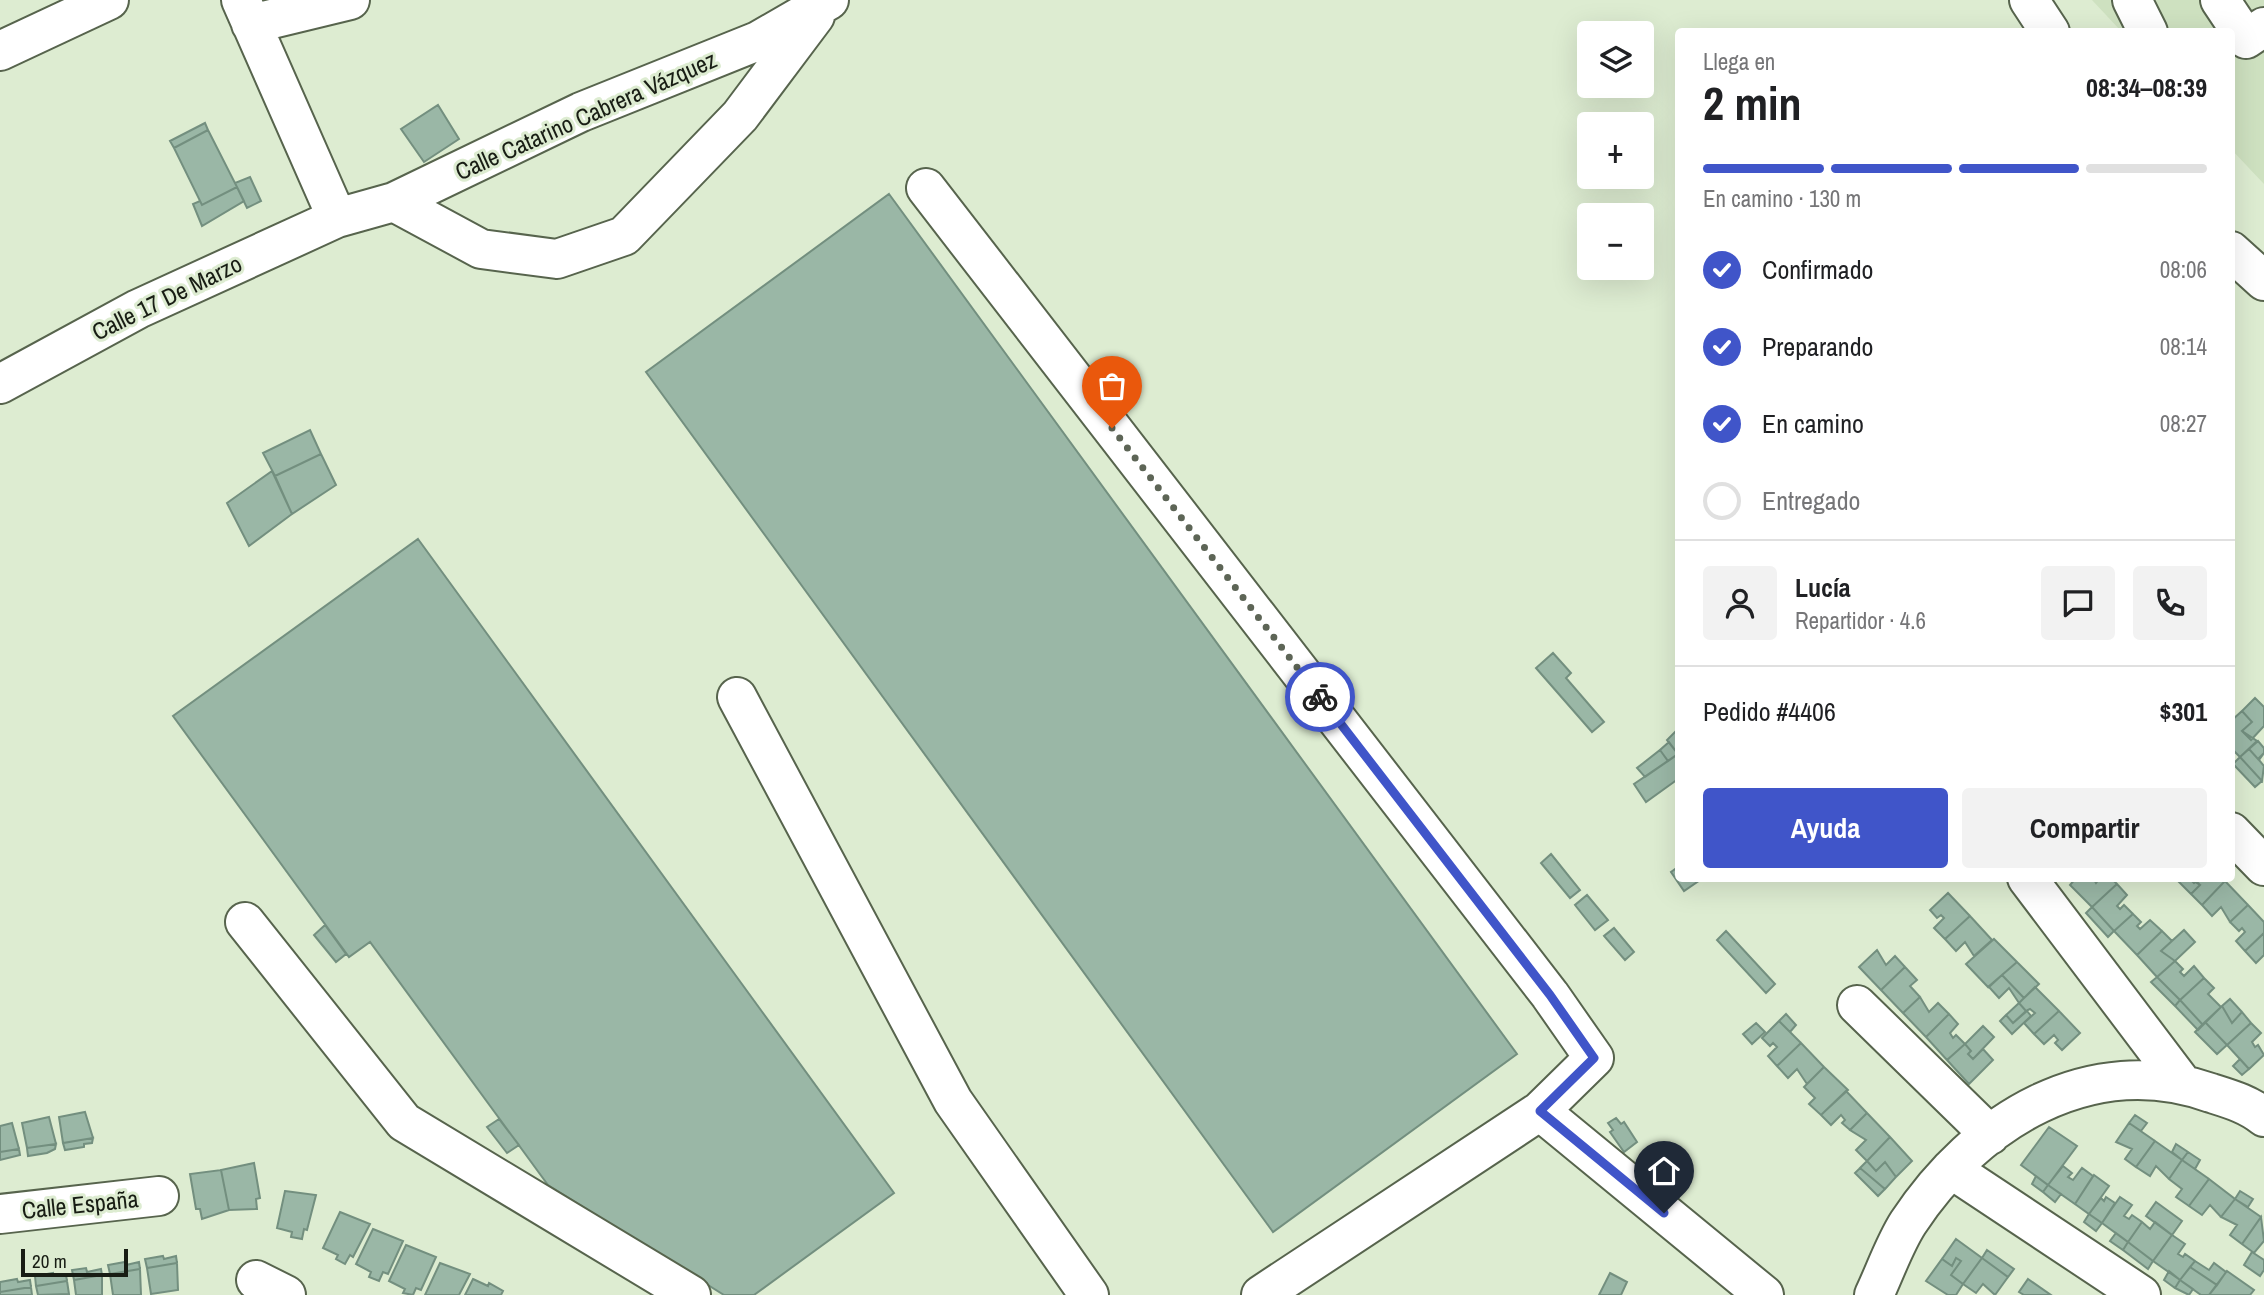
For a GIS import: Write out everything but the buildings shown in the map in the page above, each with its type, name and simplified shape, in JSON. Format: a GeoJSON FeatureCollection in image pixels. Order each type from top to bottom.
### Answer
{"type":"FeatureCollection","features":[{"type":"Feature","properties":{"kind":"street"},"geometry":{"type":"LineString","coordinates":[[0,51],[109,0]]}},
{"type":"Feature","properties":{"kind":"street"},"geometry":{"type":"LineString","coordinates":[[337,218],[246,12],[350,0]]}},
{"type":"Feature","properties":{"kind":"street"},"geometry":{"type":"LineString","coordinates":[[2029,0],[2047,28]]}},
{"type":"Feature","properties":{"kind":"street"},"geometry":{"type":"LineString","coordinates":[[2132,0],[2146,28]]}},
{"type":"Feature","properties":{"kind":"street"},"geometry":{"type":"LineString","coordinates":[[2220,0],[2247,39]]}},
{"type":"Feature","properties":{"kind":"street"},"geometry":{"type":"LineString","coordinates":[[394,202],[481,249],[557,258],[624,236],[740,116],[825,3]]}},
{"type":"Feature","properties":{"kind":"street","name":"Calle Catarino Cabrera Vázquez"},"geometry":{"type":"LineString","coordinates":[[337,218],[394,202],[581,112],[758,41],[825,3]]}},
{"type":"Feature","properties":{"kind":"street"},"geometry":{"type":"LineString","coordinates":[[926,188],[1533,973],[1594,1058],[1540,1111],[1261,1295]]}},
{"type":"Feature","properties":{"kind":"street","name":"Calle 17 De Marzo"},"geometry":{"type":"LineString","coordinates":[[0,384],[138,309],[337,218]]}},
{"type":"Feature","properties":{"kind":"street"},"geometry":{"type":"LineString","coordinates":[[2235,255],[2264,281]]}},
{"type":"Feature","properties":{"kind":"street"},"geometry":{"type":"LineString","coordinates":[[737,697],[953,1101],[1089,1295]]}},
{"type":"Feature","properties":{"kind":"street"},"geometry":{"type":"LineString","coordinates":[[2235,836],[2264,866]]}},
{"type":"Feature","properties":{"kind":"street"},"geometry":{"type":"LineString","coordinates":[[2030,882],[2181,1082]]}},
{"type":"Feature","properties":{"kind":"street"},"geometry":{"type":"LineString","coordinates":[[245,922],[404,1122],[691,1295]]}},
{"type":"Feature","properties":{"kind":"street"},"geometry":{"type":"LineString","coordinates":[[1857,1005],[1990,1135]]}},
{"type":"Feature","properties":{"kind":"street"},"geometry":{"type":"LineString","coordinates":[[1874,1295],[1908,1223],[1951,1170],[1990,1135],[2034,1104],[2080,1086],[2140,1078],[2181,1082],[2250,1106],[2264,1117]]}},
{"type":"Feature","properties":{"kind":"street"},"geometry":{"type":"LineString","coordinates":[[1540,1111],[1764,1295]]}},
{"type":"Feature","properties":{"kind":"street"},"geometry":{"type":"LineString","coordinates":[[1951,1170],[2141,1295]]}},
{"type":"Feature","properties":{"kind":"street","name":"Calle España"},"geometry":{"type":"LineString","coordinates":[[0,1214],[159,1196]]}},
{"type":"Feature","properties":{"kind":"shaded area"},"geometry":{"type":"Polygon","coordinates":[[[2092,0],[2264,0],[2264,184],[2235,153],[2235,28],[2118,28],[2092,0]]]}},
{"type":"Feature","properties":{"kind":"way so far"},"geometry":{"type":"LineString","coordinates":[[1112,428],[1320,697]]}},
{"type":"Feature","properties":{"kind":"route"},"geometry":{"type":"LineString","coordinates":[[1320,697],[1550,995],[1594,1058],[1540,1111],[1664,1213]]}}]}
